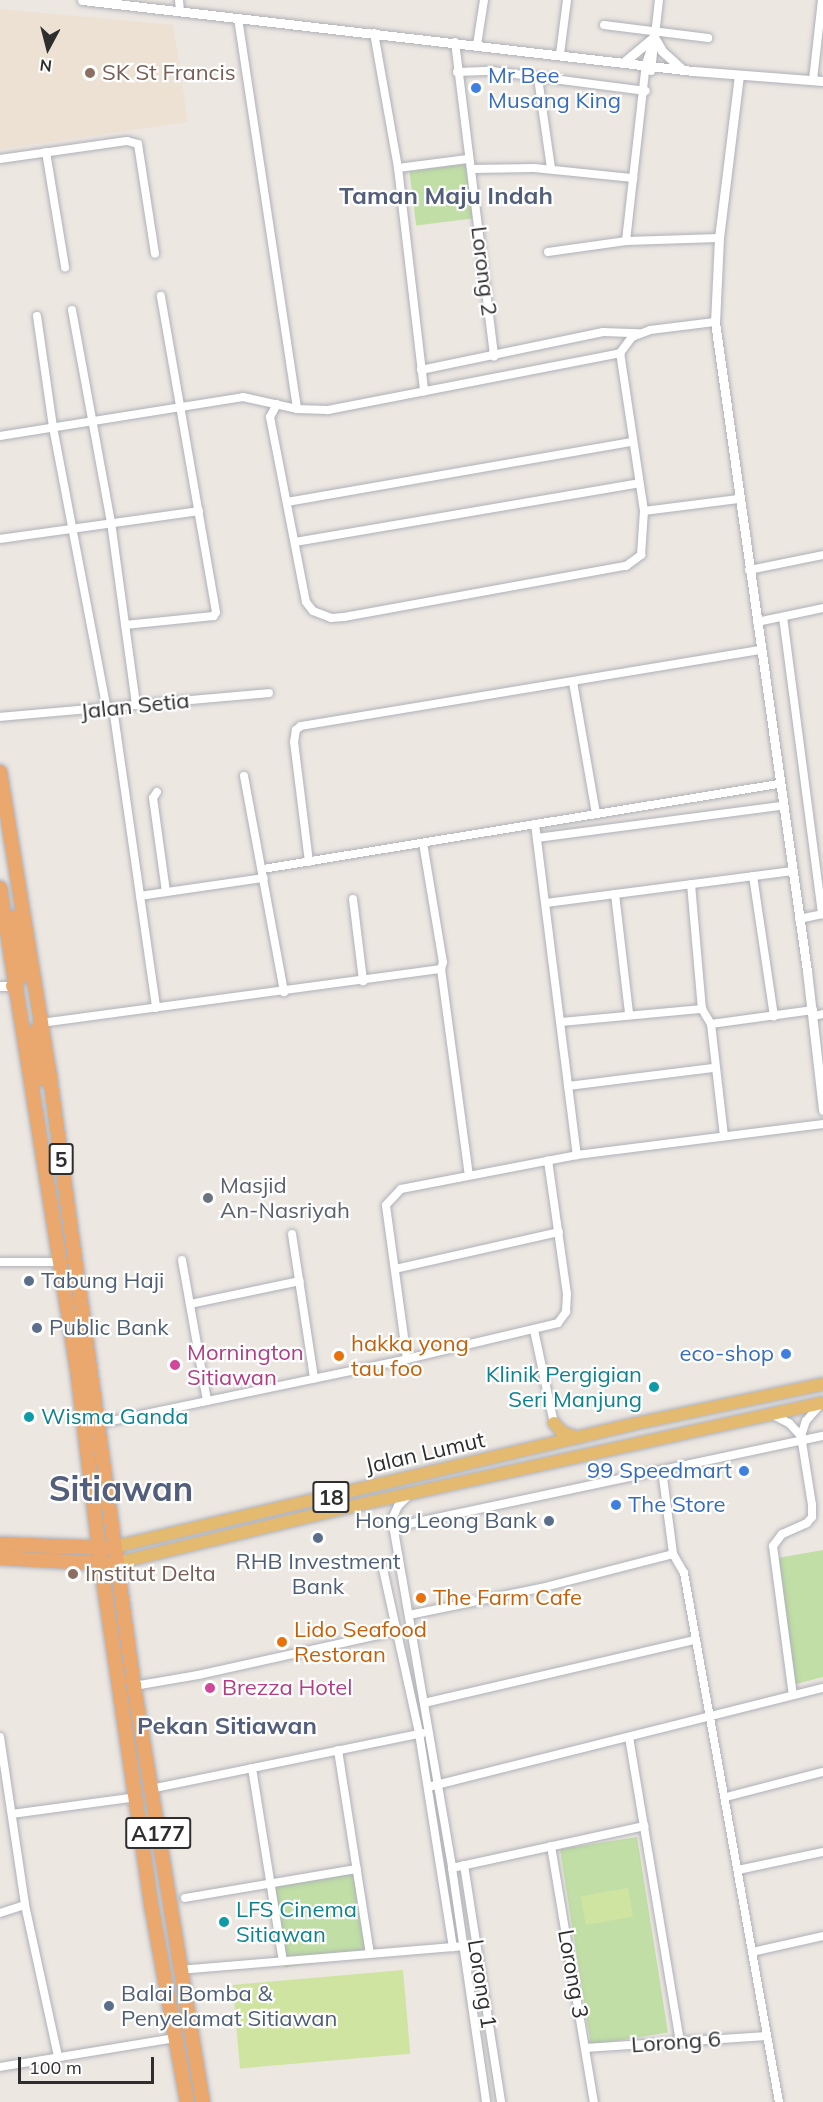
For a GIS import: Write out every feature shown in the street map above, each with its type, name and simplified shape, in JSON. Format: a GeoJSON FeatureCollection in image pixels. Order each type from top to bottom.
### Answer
{"type":"FeatureCollection","features":[{"type":"Feature","properties":{"kind":"highway","name":"5"},"geometry":{"type":"LineString","coordinates":[[0,772],[40,1023],[117,1563]]}},
{"type":"Feature","properties":{"kind":"highway"},"geometry":{"type":"LineString","coordinates":[[7,986],[22,975],[14,912],[18,885]]}},
{"type":"Feature","properties":{"kind":"highway","name":"5"},"geometry":{"type":"LineString","coordinates":[[0,888],[7,986],[45,1162],[101,1565]]}},
{"type":"Feature","properties":{"kind":"highway"},"geometry":{"type":"LineString","coordinates":[[40,1023],[33,1038],[45,1162]]}},
{"type":"Feature","properties":{"kind":"highway","name":"Jalan Lumut"},"geometry":{"type":"LineString","coordinates":[[0,1544],[114,1547]]}},
{"type":"Feature","properties":{"kind":"highway","name":"Jalan Lumut"},"geometry":{"type":"LineString","coordinates":[[0,1558],[101,1565],[117,1563]]}},
{"type":"Feature","properties":{"kind":"highway","name":"A177"},"geometry":{"type":"LineString","coordinates":[[117,1563],[150,1789],[203,2102]]}},
{"type":"Feature","properties":{"kind":"highway","name":"A177"},"geometry":{"type":"LineString","coordinates":[[101,1565],[187,2102]]}},
{"type":"Feature","properties":{"kind":"main road","name":"Jalan Lumut"},"geometry":{"type":"LineString","coordinates":[[114,1547],[634,1424],[823,1384]]}},
{"type":"Feature","properties":{"kind":"main road","name":"Jalan Lumut"},"geometry":{"type":"LineString","coordinates":[[117,1563],[722,1423],[822,1403]]}},
{"type":"Feature","properties":{"kind":"main road"},"geometry":{"type":"LineString","coordinates":[[689,1412],[700,1424],[722,1423]]}},
{"type":"Feature","properties":{"kind":"main road"},"geometry":{"type":"LineString","coordinates":[[554,1423],[562,1432],[578,1438]]}},
{"type":"Feature","properties":{"kind":"main road"},"geometry":{"type":"LineString","coordinates":[[542,1447],[550,1438],[554,1423]]}},
{"type":"Feature","properties":{"kind":"main road"},"geometry":{"type":"LineString","coordinates":[[634,1424],[654,1425],[665,1437]]}},
{"type":"Feature","properties":{"kind":"street"},"geometry":{"type":"LineString","coordinates":[[82,0],[682,69],[818,81],[822,0]]}},
{"type":"Feature","properties":{"kind":"street"},"geometry":{"type":"LineString","coordinates":[[179,0],[180,11]]}},
{"type":"Feature","properties":{"kind":"street"},"geometry":{"type":"LineString","coordinates":[[477,45],[484,0]]}},
{"type":"Feature","properties":{"kind":"street"},"geometry":{"type":"LineString","coordinates":[[560,54],[567,0]]}},
{"type":"Feature","properties":{"kind":"street"},"geometry":{"type":"LineString","coordinates":[[626,242],[633,177],[659,0]]}},
{"type":"Feature","properties":{"kind":"street"},"geometry":{"type":"LineString","coordinates":[[238,18],[297,409]]}},
{"type":"Feature","properties":{"kind":"street"},"geometry":{"type":"LineString","coordinates":[[604,25],[654,38],[708,38]]}},
{"type":"Feature","properties":{"kind":"street"},"geometry":{"type":"LineString","coordinates":[[374,33],[398,168],[424,392]]}},
{"type":"Feature","properties":{"kind":"street"},"geometry":{"type":"LineString","coordinates":[[624,62],[654,38]]}},
{"type":"Feature","properties":{"kind":"street"},"geometry":{"type":"LineString","coordinates":[[654,38],[662,51],[682,69]]}},
{"type":"Feature","properties":{"kind":"street","name":"Lorong 2"},"geometry":{"type":"LineString","coordinates":[[455,42],[467,159],[471,170],[494,357]]}},
{"type":"Feature","properties":{"kind":"street"},"geometry":{"type":"LineString","coordinates":[[457,72],[492,71],[646,91]]}},
{"type":"Feature","properties":{"kind":"street"},"geometry":{"type":"LineString","coordinates":[[739,75],[719,238],[715,322],[781,806],[816,1013],[823,1106]]}},
{"type":"Feature","properties":{"kind":"street"},"geometry":{"type":"LineString","coordinates":[[538,78],[550,168]]}},
{"type":"Feature","properties":{"kind":"street"},"geometry":{"type":"LineString","coordinates":[[0,159],[127,141],[138,144],[142,148],[155,254]]}},
{"type":"Feature","properties":{"kind":"street"},"geometry":{"type":"LineString","coordinates":[[46,152],[65,267]]}},
{"type":"Feature","properties":{"kind":"street"},"geometry":{"type":"LineString","coordinates":[[398,168],[467,159]]}},
{"type":"Feature","properties":{"kind":"street"},"geometry":{"type":"LineString","coordinates":[[471,170],[550,168],[633,177]]}},
{"type":"Feature","properties":{"kind":"street"},"geometry":{"type":"LineString","coordinates":[[548,252],[626,242],[719,238]]}},
{"type":"Feature","properties":{"kind":"street"},"geometry":{"type":"LineString","coordinates":[[125,625],[214,616],[183,408],[161,296]]}},
{"type":"Feature","properties":{"kind":"street"},"geometry":{"type":"LineString","coordinates":[[72,310],[90,421],[111,522],[136,705]]}},
{"type":"Feature","properties":{"kind":"street"},"geometry":{"type":"LineString","coordinates":[[37,316],[53,427],[110,709],[156,1008]]}},
{"type":"Feature","properties":{"kind":"street"},"geometry":{"type":"LineString","coordinates":[[421,370],[494,357],[603,332],[641,333],[715,322]]}},
{"type":"Feature","properties":{"kind":"street"},"geometry":{"type":"LineString","coordinates":[[277,404],[270,417],[306,602],[313,611],[331,618],[626,566],[641,555],[644,511],[620,353],[625,343],[641,333]]}},
{"type":"Feature","properties":{"kind":"street"},"geometry":{"type":"LineString","coordinates":[[0,436],[243,397],[297,409],[328,410],[620,353]]}},
{"type":"Feature","properties":{"kind":"street"},"geometry":{"type":"LineString","coordinates":[[287,502],[632,442]]}},
{"type":"Feature","properties":{"kind":"street"},"geometry":{"type":"LineString","coordinates":[[295,542],[639,483]]}},
{"type":"Feature","properties":{"kind":"street"},"geometry":{"type":"LineString","coordinates":[[644,511],[738,499]]}},
{"type":"Feature","properties":{"kind":"street"},"geometry":{"type":"LineString","coordinates":[[0,539],[72,527],[199,511]]}},
{"type":"Feature","properties":{"kind":"street"},"geometry":{"type":"LineString","coordinates":[[749,570],[823,555]]}},
{"type":"Feature","properties":{"kind":"street"},"geometry":{"type":"LineString","coordinates":[[757,622],[823,609]]}},
{"type":"Feature","properties":{"kind":"street"},"geometry":{"type":"LineString","coordinates":[[783,617],[823,914],[799,919]]}},
{"type":"Feature","properties":{"kind":"street"},"geometry":{"type":"LineString","coordinates":[[309,862],[294,742],[296,730],[301,726],[759,650]]}},
{"type":"Feature","properties":{"kind":"street"},"geometry":{"type":"LineString","coordinates":[[573,682],[596,814]]}},
{"type":"Feature","properties":{"kind":"street","name":"Jalan Setia"},"geometry":{"type":"LineString","coordinates":[[0,717],[110,709],[269,693]]}},
{"type":"Feature","properties":{"kind":"street"},"geometry":{"type":"LineString","coordinates":[[244,776],[264,874],[284,992]]}},
{"type":"Feature","properties":{"kind":"street"},"geometry":{"type":"LineString","coordinates":[[140,896],[264,874],[309,862],[778,784]]}},
{"type":"Feature","properties":{"kind":"street"},"geometry":{"type":"LineString","coordinates":[[157,792],[153,798],[166,892]]}},
{"type":"Feature","properties":{"kind":"street"},"geometry":{"type":"LineString","coordinates":[[537,838],[781,806]]}},
{"type":"Feature","properties":{"kind":"street"},"geometry":{"type":"LineString","coordinates":[[535,824],[577,1155]]}},
{"type":"Feature","properties":{"kind":"street"},"geometry":{"type":"LineString","coordinates":[[423,843],[443,962],[441,969],[469,1175]]}},
{"type":"Feature","properties":{"kind":"street"},"geometry":{"type":"LineString","coordinates":[[546,903],[791,871]]}},
{"type":"Feature","properties":{"kind":"street"},"geometry":{"type":"LineString","coordinates":[[753,876],[774,1016]]}},
{"type":"Feature","properties":{"kind":"street"},"geometry":{"type":"LineString","coordinates":[[691,884],[702,1009],[711,1024],[713,1068],[724,1136]]}},
{"type":"Feature","properties":{"kind":"street"},"geometry":{"type":"LineString","coordinates":[[615,894],[629,1014]]}},
{"type":"Feature","properties":{"kind":"street"},"geometry":{"type":"LineString","coordinates":[[353,899],[363,981]]}},
{"type":"Feature","properties":{"kind":"street"},"geometry":{"type":"LineString","coordinates":[[40,1023],[284,992],[441,969]]}},
{"type":"Feature","properties":{"kind":"street"},"geometry":{"type":"LineString","coordinates":[[561,1022],[702,1009]]}},
{"type":"Feature","properties":{"kind":"street"},"geometry":{"type":"LineString","coordinates":[[711,1024],[816,1013]]}},
{"type":"Feature","properties":{"kind":"street"},"geometry":{"type":"LineString","coordinates":[[568,1086],[713,1068]]}},
{"type":"Feature","properties":{"kind":"street"},"geometry":{"type":"LineString","coordinates":[[407,1359],[388,1198],[404,1188],[577,1155],[823,1124]]}},
{"type":"Feature","properties":{"kind":"street"},"geometry":{"type":"LineString","coordinates":[[97,1424],[407,1359],[551,1326],[566,1312],[559,1232],[549,1160]]}},
{"type":"Feature","properties":{"kind":"street"},"geometry":{"type":"LineString","coordinates":[[395,1269],[559,1232]]}},
{"type":"Feature","properties":{"kind":"street"},"geometry":{"type":"LineString","coordinates":[[292,1234],[314,1378]]}},
{"type":"Feature","properties":{"kind":"street"},"geometry":{"type":"LineString","coordinates":[[182,1260],[207,1401]]}},
{"type":"Feature","properties":{"kind":"street"},"geometry":{"type":"LineString","coordinates":[[0,1262],[60,1262]]}},
{"type":"Feature","properties":{"kind":"street"},"geometry":{"type":"LineString","coordinates":[[190,1304],[300,1281]]}},
{"type":"Feature","properties":{"kind":"street"},"geometry":{"type":"LineString","coordinates":[[534,1330],[554,1423]]}},
{"type":"Feature","properties":{"kind":"street"},"geometry":{"type":"LineString","coordinates":[[793,1695],[772,1559],[776,1540],[812,1517],[801,1438],[806,1421],[822,1403]]}},
{"type":"Feature","properties":{"kind":"street"},"geometry":{"type":"LineString","coordinates":[[769,1414],[789,1423],[801,1438]]}},
{"type":"Feature","properties":{"kind":"street"},"geometry":{"type":"LineString","coordinates":[[394,1527],[801,1438],[823,1436]]}},
{"type":"Feature","properties":{"kind":"street"},"geometry":{"type":"LineString","coordinates":[[662,1470],[673,1554],[684,1573],[707,1716],[726,1797],[779,2102]]}},
{"type":"Feature","properties":{"kind":"street"},"geometry":{"type":"LineString","coordinates":[[415,1493],[402,1500],[393,1512],[394,1527],[452,1868],[486,2102]]}},
{"type":"Feature","properties":{"kind":"street"},"geometry":{"type":"LineString","coordinates":[[409,1615],[541,1588],[673,1554]]}},
{"type":"Feature","properties":{"kind":"street"},"geometry":{"type":"LineString","coordinates":[[383,1569],[419,1733],[453,1947]]}},
{"type":"Feature","properties":{"kind":"street"},"geometry":{"type":"LineString","coordinates":[[134,1686],[198,1676],[396,1630]]}},
{"type":"Feature","properties":{"kind":"street"},"geometry":{"type":"LineString","coordinates":[[424,1703],[694,1640]]}},
{"type":"Feature","properties":{"kind":"street"},"geometry":{"type":"LineString","coordinates":[[428,1787],[823,1688]]}},
{"type":"Feature","properties":{"kind":"street"},"geometry":{"type":"LineString","coordinates":[[150,1789],[429,1732]]}},
{"type":"Feature","properties":{"kind":"street"},"geometry":{"type":"LineString","coordinates":[[0,1737],[25,1905],[58,2056]]}},
{"type":"Feature","properties":{"kind":"street"},"geometry":{"type":"LineString","coordinates":[[629,1737],[680,2042]]}},
{"type":"Feature","properties":{"kind":"street"},"geometry":{"type":"LineString","coordinates":[[338,1750],[370,1954]]}},
{"type":"Feature","properties":{"kind":"street"},"geometry":{"type":"LineString","coordinates":[[252,1768],[283,1961]]}},
{"type":"Feature","properties":{"kind":"street"},"geometry":{"type":"LineString","coordinates":[[726,1797],[823,1772]]}},
{"type":"Feature","properties":{"kind":"street"},"geometry":{"type":"LineString","coordinates":[[12,1814],[137,1797]]}},
{"type":"Feature","properties":{"kind":"street"},"geometry":{"type":"LineString","coordinates":[[452,1868],[644,1826]]}},
{"type":"Feature","properties":{"kind":"street","name":"Lorong 3"},"geometry":{"type":"LineString","coordinates":[[551,1846],[594,2102]]}},
{"type":"Feature","properties":{"kind":"street"},"geometry":{"type":"LineString","coordinates":[[738,1870],[823,1852]]}},
{"type":"Feature","properties":{"kind":"street","name":"Lorong 1"},"geometry":{"type":"LineString","coordinates":[[464,1865],[501,2102]]}},
{"type":"Feature","properties":{"kind":"street"},"geometry":{"type":"LineString","coordinates":[[185,1898],[357,1869]]}},
{"type":"Feature","properties":{"kind":"street"},"geometry":{"type":"LineString","coordinates":[[0,1913],[25,1905]]}},
{"type":"Feature","properties":{"kind":"street"},"geometry":{"type":"LineString","coordinates":[[752,1952],[823,1936]]}},
{"type":"Feature","properties":{"kind":"street"},"geometry":{"type":"LineString","coordinates":[[180,1970],[464,1946]]}},
{"type":"Feature","properties":{"kind":"street","name":"Lorong 6"},"geometry":{"type":"LineString","coordinates":[[585,2048],[767,2036]]}},
{"type":"Feature","properties":{"kind":"street"},"geometry":{"type":"LineString","coordinates":[[0,2067],[176,2038]]}},
{"type":"Feature","properties":{"kind":"shaded area","name":"SK St Francis"},"geometry":{"type":"Polygon","coordinates":[[[0,9],[173,25],[188,122],[0,149],[0,9]]]}},
{"type":"Feature","properties":{"kind":"green space"},"geometry":{"type":"Polygon","coordinates":[[[466,164],[473,219],[416,226],[409,171],[466,164]]]}},
{"type":"Feature","properties":{"kind":"green space"},"geometry":{"type":"Polygon","coordinates":[[[823,1550],[823,1677],[792,1685],[772,1559],[823,1550]]]}},
{"type":"Feature","properties":{"kind":"green space"},"geometry":{"type":"Polygon","coordinates":[[[637,1837],[668,2033],[591,2045],[560,1849],[637,1837]]]}},
{"type":"Feature","properties":{"kind":"green space"},"geometry":{"type":"Polygon","coordinates":[[[357,1869],[370,1954],[285,1968],[271,1883],[357,1869]]]}},
{"type":"Feature","properties":{"kind":"green space"},"geometry":{"type":"Polygon","coordinates":[[[628,1888],[633,1917],[586,1925],[581,1896],[628,1888]]]}},
{"type":"Feature","properties":{"kind":"green space"},"geometry":{"type":"Polygon","coordinates":[[[403,1970],[410,2054],[240,2069],[233,1985],[403,1970]]]}},
{"type":"Feature","properties":{"kind":"place","name":"SK St Francis"},"geometry":{"type":"Point","coordinates":[90,73]}},
{"type":"Feature","properties":{"kind":"place","name":"Mr Bee Musang King"},"geometry":{"type":"Point","coordinates":[476,88]}},
{"type":"Feature","properties":{"kind":"place","name":"Masjid An-Nasriyah"},"geometry":{"type":"Point","coordinates":[208,1198]}},
{"type":"Feature","properties":{"kind":"place","name":"Tabung Haji"},"geometry":{"type":"Point","coordinates":[29,1281]}},
{"type":"Feature","properties":{"kind":"place","name":"Public Bank"},"geometry":{"type":"Point","coordinates":[37,1328]}},
{"type":"Feature","properties":{"kind":"place","name":"eco-shop"},"geometry":{"type":"Point","coordinates":[786,1354]}},
{"type":"Feature","properties":{"kind":"place","name":"hakka yong tau foo"},"geometry":{"type":"Point","coordinates":[339,1356]}},
{"type":"Feature","properties":{"kind":"place","name":"Mornington Sitiawan"},"geometry":{"type":"Point","coordinates":[175,1365]}},
{"type":"Feature","properties":{"kind":"place","name":"Klinik Pergigian Seri Manjung"},"geometry":{"type":"Point","coordinates":[654,1387]}},
{"type":"Feature","properties":{"kind":"place","name":"Wisma Ganda"},"geometry":{"type":"Point","coordinates":[29,1417]}},
{"type":"Feature","properties":{"kind":"place","name":"99 Speedmart"},"geometry":{"type":"Point","coordinates":[744,1471]}},
{"type":"Feature","properties":{"kind":"place","name":"The Store"},"geometry":{"type":"Point","coordinates":[616,1505]}},
{"type":"Feature","properties":{"kind":"place","name":"Hong Leong Bank"},"geometry":{"type":"Point","coordinates":[549,1521]}},
{"type":"Feature","properties":{"kind":"place","name":"RHB Investment Bank"},"geometry":{"type":"Point","coordinates":[318,1538]}},
{"type":"Feature","properties":{"kind":"place","name":"Institut Delta"},"geometry":{"type":"Point","coordinates":[73,1574]}},
{"type":"Feature","properties":{"kind":"place","name":"The Farm Cafe"},"geometry":{"type":"Point","coordinates":[421,1598]}},
{"type":"Feature","properties":{"kind":"place","name":"Lido Seafood Restoran"},"geometry":{"type":"Point","coordinates":[282,1642]}},
{"type":"Feature","properties":{"kind":"place","name":"Brezza Hotel"},"geometry":{"type":"Point","coordinates":[210,1688]}},
{"type":"Feature","properties":{"kind":"place","name":"LFS Cinema Sitiawan"},"geometry":{"type":"Point","coordinates":[224,1922]}},
{"type":"Feature","properties":{"kind":"place","name":"Balai Bomba & Penyelamat Sitiawan"},"geometry":{"type":"Point","coordinates":[109,2006]}},
{"type":"Feature","properties":{"kind":"district","name":"Taman Maju Indah"},"geometry":{"type":"Point","coordinates":[446,196]}},
{"type":"Feature","properties":{"kind":"district","name":"Sitiawan"},"geometry":{"type":"Point","coordinates":[121,1489]}},
{"type":"Feature","properties":{"kind":"district","name":"Pekan Sitiawan"},"geometry":{"type":"Point","coordinates":[227,1726]}}]}
